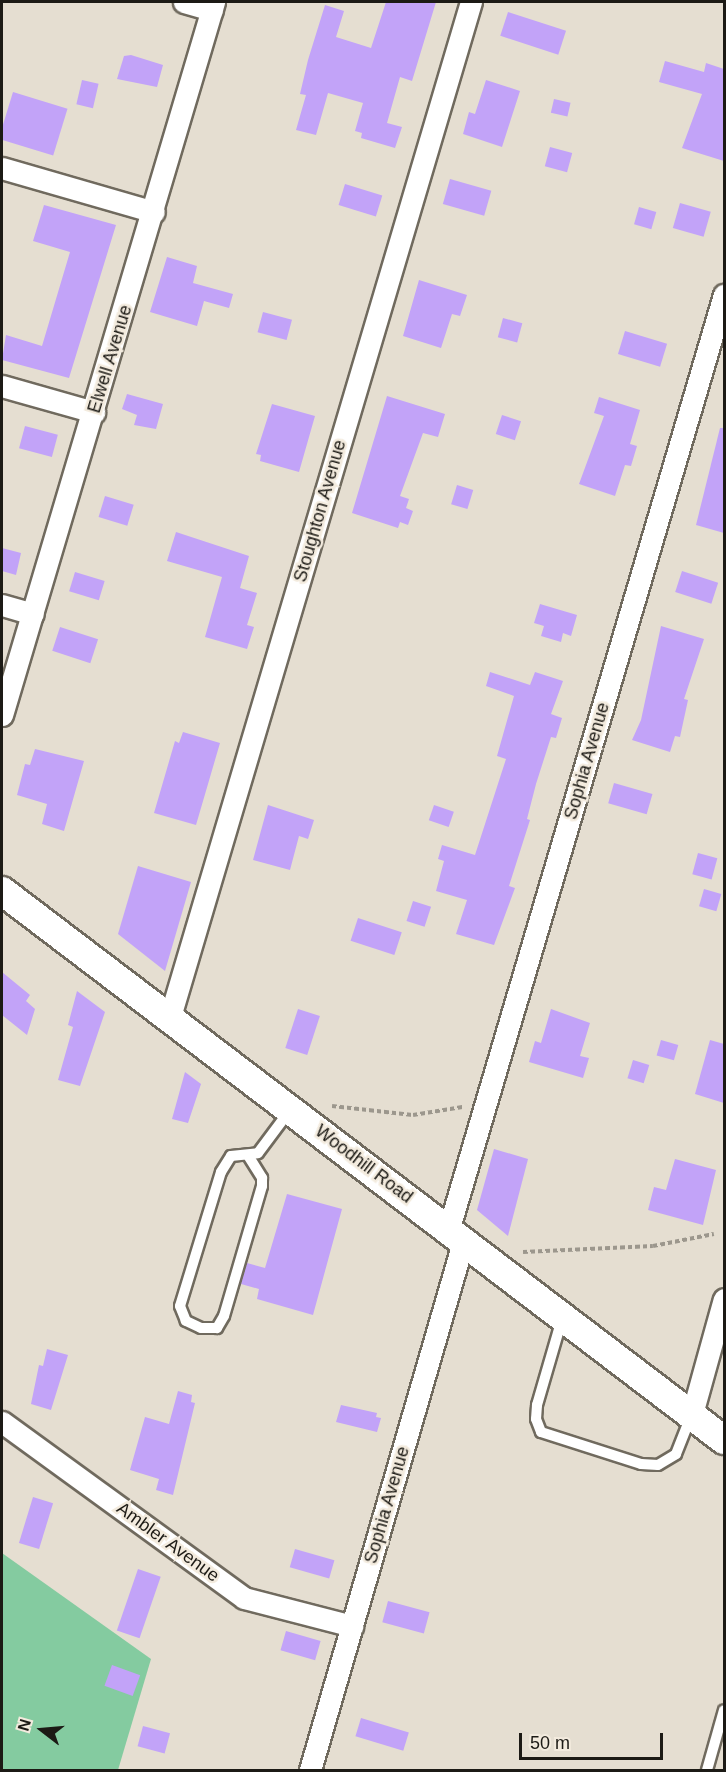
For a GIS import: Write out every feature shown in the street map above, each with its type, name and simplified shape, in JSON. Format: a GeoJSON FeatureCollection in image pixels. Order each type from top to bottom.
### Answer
{"type":"FeatureCollection","features":[{"type":"Feature","properties":{"kind":"main road","name":"Woodhill Road"},"geometry":{"type":"LineString","coordinates":[[2,891],[169,1020],[457,1234],[724,1440]]}},
{"type":"Feature","properties":{"kind":"street"},"geometry":{"type":"LineString","coordinates":[[184,2],[213,5]]}},
{"type":"Feature","properties":{"kind":"street","name":"Stoughton Avenue"},"geometry":{"type":"LineString","coordinates":[[169,1020],[471,2]]}},
{"type":"Feature","properties":{"kind":"street","name":"Elwell Avenue"},"geometry":{"type":"LineString","coordinates":[[2,715],[154,212],[213,5]]}},
{"type":"Feature","properties":{"kind":"street"},"geometry":{"type":"LineString","coordinates":[[2,168],[154,212]]}},
{"type":"Feature","properties":{"kind":"street","name":"Sophia Avenue"},"geometry":{"type":"LineString","coordinates":[[310,1770],[352,1626],[457,1234],[724,295]]}},
{"type":"Feature","properties":{"kind":"street"},"geometry":{"type":"LineString","coordinates":[[2,386],[94,412]]}},
{"type":"Feature","properties":{"kind":"street"},"geometry":{"type":"LineString","coordinates":[[2,605],[33,614]]}},
{"type":"Feature","properties":{"kind":"street"},"geometry":{"type":"LineString","coordinates":[[692,1414],[724,1299]]}},
{"type":"Feature","properties":{"kind":"street","name":"Ambler Avenue"},"geometry":{"type":"LineString","coordinates":[[2,1422],[244,1598],[352,1626]]}},
{"type":"Feature","properties":{"kind":"lane"},"geometry":{"type":"LineString","coordinates":[[249,1157],[262,1178],[262,1186],[224,1316],[217,1328],[201,1328],[186,1321],[180,1306],[221,1172],[231,1156],[249,1157],[258,1153],[290,1110]]}},
{"type":"Feature","properties":{"kind":"lane"},"geometry":{"type":"LineString","coordinates":[[563,1316],[537,1405],[536,1419],[540,1432],[641,1464],[658,1465],[676,1454],[692,1414]]}},
{"type":"Feature","properties":{"kind":"lane"},"geometry":{"type":"LineString","coordinates":[[707,1770],[724,1710]]}},
{"type":"Feature","properties":{"kind":"path"},"geometry":{"type":"LineString","coordinates":[[332,1106],[413,1115],[462,1107]]}},
{"type":"Feature","properties":{"kind":"path"},"geometry":{"type":"LineString","coordinates":[[524,1252],[653,1246],[714,1234]]}},
{"type":"Feature","properties":{"kind":"green space"},"geometry":{"type":"Polygon","coordinates":[[[2,1553],[151,1659],[118,1770],[2,1770],[2,1553]]]}},
{"type":"Feature","properties":{"kind":"building"},"geometry":{"type":"Polygon","coordinates":[[[386,2],[436,2],[412,81],[400,77],[387,123],[402,127],[395,148],[361,138],[362,133],[355,131],[363,103],[328,93],[316,135],[296,130],[306,95],[300,94],[325,5],[344,11],[336,37],[371,48],[386,2]]]}},
{"type":"Feature","properties":{"kind":"building"},"geometry":{"type":"Polygon","coordinates":[[[508,12],[566,31],[558,55],[500,36],[508,12]]]}},
{"type":"Feature","properties":{"kind":"building"},"geometry":{"type":"Polygon","coordinates":[[[131,55],[163,65],[157,87],[117,79],[124,56],[131,55]]]}},
{"type":"Feature","properties":{"kind":"building"},"geometry":{"type":"Polygon","coordinates":[[[665,61],[704,72],[706,63],[724,69],[724,161],[682,148],[702,94],[659,82],[665,61]]]}},
{"type":"Feature","properties":{"kind":"building"},"geometry":{"type":"Polygon","coordinates":[[[82,80],[99,84],[93,108],[76,104],[82,80]]]}},
{"type":"Feature","properties":{"kind":"building"},"geometry":{"type":"Polygon","coordinates":[[[486,80],[520,91],[502,147],[463,134],[469,112],[475,114],[486,80]]]}},
{"type":"Feature","properties":{"kind":"building"},"geometry":{"type":"Polygon","coordinates":[[[13,92],[68,109],[53,156],[2,140],[2,128],[13,92]]]}},
{"type":"Feature","properties":{"kind":"building"},"geometry":{"type":"Polygon","coordinates":[[[554,99],[571,103],[567,116],[551,113],[554,99]]]}},
{"type":"Feature","properties":{"kind":"building"},"geometry":{"type":"Polygon","coordinates":[[[550,147],[572,153],[567,172],[545,166],[550,147]]]}},
{"type":"Feature","properties":{"kind":"building"},"geometry":{"type":"Polygon","coordinates":[[[450,179],[491,191],[484,216],[443,204],[450,179]]]}},
{"type":"Feature","properties":{"kind":"building"},"geometry":{"type":"Polygon","coordinates":[[[345,184],[382,195],[376,216],[339,205],[345,184]]]}},
{"type":"Feature","properties":{"kind":"building"},"geometry":{"type":"Polygon","coordinates":[[[680,203],[711,212],[704,237],[673,228],[680,203]]]}},
{"type":"Feature","properties":{"kind":"building"},"geometry":{"type":"Polygon","coordinates":[[[44,205],[116,225],[69,378],[2,360],[6,335],[42,346],[70,252],[33,241],[44,205]]]}},
{"type":"Feature","properties":{"kind":"building"},"geometry":{"type":"Polygon","coordinates":[[[639,207],[656,212],[651,229],[634,224],[639,207]]]}},
{"type":"Feature","properties":{"kind":"building"},"geometry":{"type":"Polygon","coordinates":[[[167,257],[197,266],[193,283],[233,294],[229,308],[204,301],[197,326],[150,312],[167,257]]]}},
{"type":"Feature","properties":{"kind":"building"},"geometry":{"type":"Polygon","coordinates":[[[419,280],[467,295],[460,316],[452,314],[441,348],[403,336],[419,280]]]}},
{"type":"Feature","properties":{"kind":"building"},"geometry":{"type":"Polygon","coordinates":[[[263,312],[292,320],[287,340],[258,332],[263,312]]]}},
{"type":"Feature","properties":{"kind":"building"},"geometry":{"type":"Polygon","coordinates":[[[503,318],[522,323],[517,342],[498,337],[503,318]]]}},
{"type":"Feature","properties":{"kind":"building"},"geometry":{"type":"Polygon","coordinates":[[[625,331],[667,344],[660,367],[618,354],[625,331]]]}},
{"type":"Feature","properties":{"kind":"building"},"geometry":{"type":"Polygon","coordinates":[[[127,394],[163,404],[156,429],[134,425],[137,415],[122,409],[127,394]]]}},
{"type":"Feature","properties":{"kind":"building"},"geometry":{"type":"Polygon","coordinates":[[[387,396],[445,414],[438,437],[423,433],[400,496],[409,499],[406,508],[413,511],[408,525],[400,522],[398,528],[352,513],[387,396]]]}},
{"type":"Feature","properties":{"kind":"building"},"geometry":{"type":"Polygon","coordinates":[[[599,397],[640,410],[630,444],[637,446],[631,466],[625,465],[615,496],[579,484],[604,416],[594,413],[599,397]]]}},
{"type":"Feature","properties":{"kind":"building"},"geometry":{"type":"Polygon","coordinates":[[[272,404],[315,416],[299,472],[260,461],[261,455],[256,454],[272,404]]]}},
{"type":"Feature","properties":{"kind":"building"},"geometry":{"type":"Polygon","coordinates":[[[502,415],[521,421],[515,440],[496,434],[502,415]]]}},
{"type":"Feature","properties":{"kind":"building"},"geometry":{"type":"Polygon","coordinates":[[[25,426],[58,435],[52,457],[19,448],[25,426]]]}},
{"type":"Feature","properties":{"kind":"building"},"geometry":{"type":"Polygon","coordinates":[[[720,428],[724,428],[724,533],[696,525],[720,428]]]}},
{"type":"Feature","properties":{"kind":"building"},"geometry":{"type":"Polygon","coordinates":[[[457,485],[473,490],[467,509],[451,504],[457,485]]]}},
{"type":"Feature","properties":{"kind":"building"},"geometry":{"type":"Polygon","coordinates":[[[105,496],[134,505],[127,526],[99,517],[105,496]]]}},
{"type":"Feature","properties":{"kind":"building"},"geometry":{"type":"Polygon","coordinates":[[[176,532],[249,556],[240,588],[257,593],[247,625],[254,627],[247,649],[205,637],[222,577],[167,561],[176,532]]]}},
{"type":"Feature","properties":{"kind":"building"},"geometry":{"type":"Polygon","coordinates":[[[2,548],[21,553],[16,575],[2,571],[2,548]]]}},
{"type":"Feature","properties":{"kind":"building"},"geometry":{"type":"Polygon","coordinates":[[[682,571],[718,583],[711,604],[675,592],[682,571]]]}},
{"type":"Feature","properties":{"kind":"building"},"geometry":{"type":"Polygon","coordinates":[[[75,572],[105,581],[99,600],[69,591],[75,572]]]}},
{"type":"Feature","properties":{"kind":"building"},"geometry":{"type":"Polygon","coordinates":[[[540,604],[577,615],[571,636],[563,633],[561,642],[541,636],[544,626],[534,623],[540,604]]]}},
{"type":"Feature","properties":{"kind":"building"},"geometry":{"type":"Polygon","coordinates":[[[661,626],[704,639],[684,699],[688,700],[680,737],[675,736],[670,752],[632,740],[641,720],[661,626]]]}},
{"type":"Feature","properties":{"kind":"building"},"geometry":{"type":"Polygon","coordinates":[[[60,627],[98,639],[90,663],[52,651],[60,627]]]}},
{"type":"Feature","properties":{"kind":"building"},"geometry":{"type":"Polygon","coordinates":[[[490,672],[530,685],[535,672],[563,681],[551,714],[562,718],[556,738],[551,737],[536,784],[527,819],[530,820],[509,886],[515,888],[494,945],[456,934],[467,900],[436,891],[444,861],[438,859],[442,845],[475,855],[506,759],[497,756],[514,696],[486,686],[490,672]]]}},
{"type":"Feature","properties":{"kind":"building"},"geometry":{"type":"Polygon","coordinates":[[[183,732],[220,743],[196,825],[154,813],[175,741],[179,743],[183,732]]]}},
{"type":"Feature","properties":{"kind":"building"},"geometry":{"type":"Polygon","coordinates":[[[35,749],[84,761],[64,831],[42,824],[47,804],[17,795],[25,764],[30,765],[35,749]]]}},
{"type":"Feature","properties":{"kind":"building"},"geometry":{"type":"Polygon","coordinates":[[[614,783],[652,794],[647,814],[608,803],[614,783]]]}},
{"type":"Feature","properties":{"kind":"building"},"geometry":{"type":"Polygon","coordinates":[[[268,805],[314,820],[308,839],[299,836],[290,870],[253,860],[268,805]]]}},
{"type":"Feature","properties":{"kind":"building"},"geometry":{"type":"Polygon","coordinates":[[[434,805],[454,812],[449,827],[429,820],[434,805]]]}},
{"type":"Feature","properties":{"kind":"building"},"geometry":{"type":"Polygon","coordinates":[[[698,853],[717,858],[712,879],[692,874],[698,853]]]}},
{"type":"Feature","properties":{"kind":"building"},"geometry":{"type":"Polygon","coordinates":[[[138,866],[191,882],[165,971],[118,934],[138,866]]]}},
{"type":"Feature","properties":{"kind":"building"},"geometry":{"type":"Polygon","coordinates":[[[704,889],[721,894],[716,911],[699,906],[704,889]]]}},
{"type":"Feature","properties":{"kind":"building"},"geometry":{"type":"Polygon","coordinates":[[[413,901],[431,907],[425,927],[407,921],[413,901]]]}},
{"type":"Feature","properties":{"kind":"building"},"geometry":{"type":"Polygon","coordinates":[[[358,918],[402,932],[394,955],[351,941],[358,918]]]}},
{"type":"Feature","properties":{"kind":"building"},"geometry":{"type":"Polygon","coordinates":[[[2,972],[30,995],[26,1001],[35,1009],[27,1035],[2,1015],[2,972]]]}},
{"type":"Feature","properties":{"kind":"building"},"geometry":{"type":"Polygon","coordinates":[[[77,991],[105,1012],[80,1086],[58,1080],[73,1027],[68,1025],[77,991]]]}},
{"type":"Feature","properties":{"kind":"building"},"geometry":{"type":"Polygon","coordinates":[[[298,1009],[320,1016],[307,1055],[285,1048],[298,1009]]]}},
{"type":"Feature","properties":{"kind":"building"},"geometry":{"type":"Polygon","coordinates":[[[551,1009],[590,1023],[580,1056],[589,1058],[583,1078],[529,1062],[535,1041],[541,1043],[551,1009]]]}},
{"type":"Feature","properties":{"kind":"building"},"geometry":{"type":"Polygon","coordinates":[[[661,1040],[678,1045],[674,1060],[657,1055],[661,1040]]]}},
{"type":"Feature","properties":{"kind":"building"},"geometry":{"type":"Polygon","coordinates":[[[710,1040],[724,1044],[724,1103],[695,1094],[710,1040]]]}},
{"type":"Feature","properties":{"kind":"building"},"geometry":{"type":"Polygon","coordinates":[[[633,1060],[649,1065],[644,1083],[627,1078],[633,1060]]]}},
{"type":"Feature","properties":{"kind":"building"},"geometry":{"type":"Polygon","coordinates":[[[185,1072],[201,1084],[188,1123],[172,1119],[185,1072]]]}},
{"type":"Feature","properties":{"kind":"building"},"geometry":{"type":"Polygon","coordinates":[[[494,1149],[528,1159],[508,1236],[477,1210],[494,1149]]]}},
{"type":"Feature","properties":{"kind":"building"},"geometry":{"type":"Polygon","coordinates":[[[675,1159],[716,1170],[703,1225],[648,1210],[654,1187],[666,1190],[675,1159]]]}},
{"type":"Feature","properties":{"kind":"building"},"geometry":{"type":"Polygon","coordinates":[[[287,1194],[342,1209],[313,1315],[257,1299],[259,1289],[241,1284],[247,1263],[265,1268],[287,1194]]]}},
{"type":"Feature","properties":{"kind":"building"},"geometry":{"type":"Polygon","coordinates":[[[47,1349],[68,1355],[51,1410],[31,1404],[39,1365],[43,1366],[47,1349]]]}},
{"type":"Feature","properties":{"kind":"building"},"geometry":{"type":"Polygon","coordinates":[[[178,1391],[192,1395],[191,1402],[195,1403],[173,1495],[156,1490],[159,1479],[130,1470],[145,1417],[169,1424],[178,1391]]]}},
{"type":"Feature","properties":{"kind":"building"},"geometry":{"type":"Polygon","coordinates":[[[341,1405],[377,1413],[376,1417],[381,1418],[377,1432],[336,1422],[341,1405]]]}},
{"type":"Feature","properties":{"kind":"building"},"geometry":{"type":"Polygon","coordinates":[[[33,1497],[53,1503],[39,1549],[19,1543],[33,1497]]]}},
{"type":"Feature","properties":{"kind":"building"},"geometry":{"type":"Polygon","coordinates":[[[295,1549],[334,1560],[329,1579],[290,1567],[295,1549]]]}},
{"type":"Feature","properties":{"kind":"building"},"geometry":{"type":"Polygon","coordinates":[[[138,1569],[161,1577],[140,1638],[117,1630],[138,1569]]]}},
{"type":"Feature","properties":{"kind":"building"},"geometry":{"type":"Polygon","coordinates":[[[388,1601],[430,1612],[424,1633],[382,1622],[388,1601]]]}},
{"type":"Feature","properties":{"kind":"building"},"geometry":{"type":"Polygon","coordinates":[[[286,1631],[321,1641],[315,1660],[280,1650],[286,1631]]]}},
{"type":"Feature","properties":{"kind":"building"},"geometry":{"type":"Polygon","coordinates":[[[112,1665],[140,1675],[133,1696],[104,1686],[112,1665]]]}},
{"type":"Feature","properties":{"kind":"building"},"geometry":{"type":"Polygon","coordinates":[[[361,1718],[409,1733],[403,1751],[355,1736],[361,1718]]]}},
{"type":"Feature","properties":{"kind":"building"},"geometry":{"type":"Polygon","coordinates":[[[143,1726],[170,1733],[165,1754],[138,1746],[143,1726]]]}}]}
